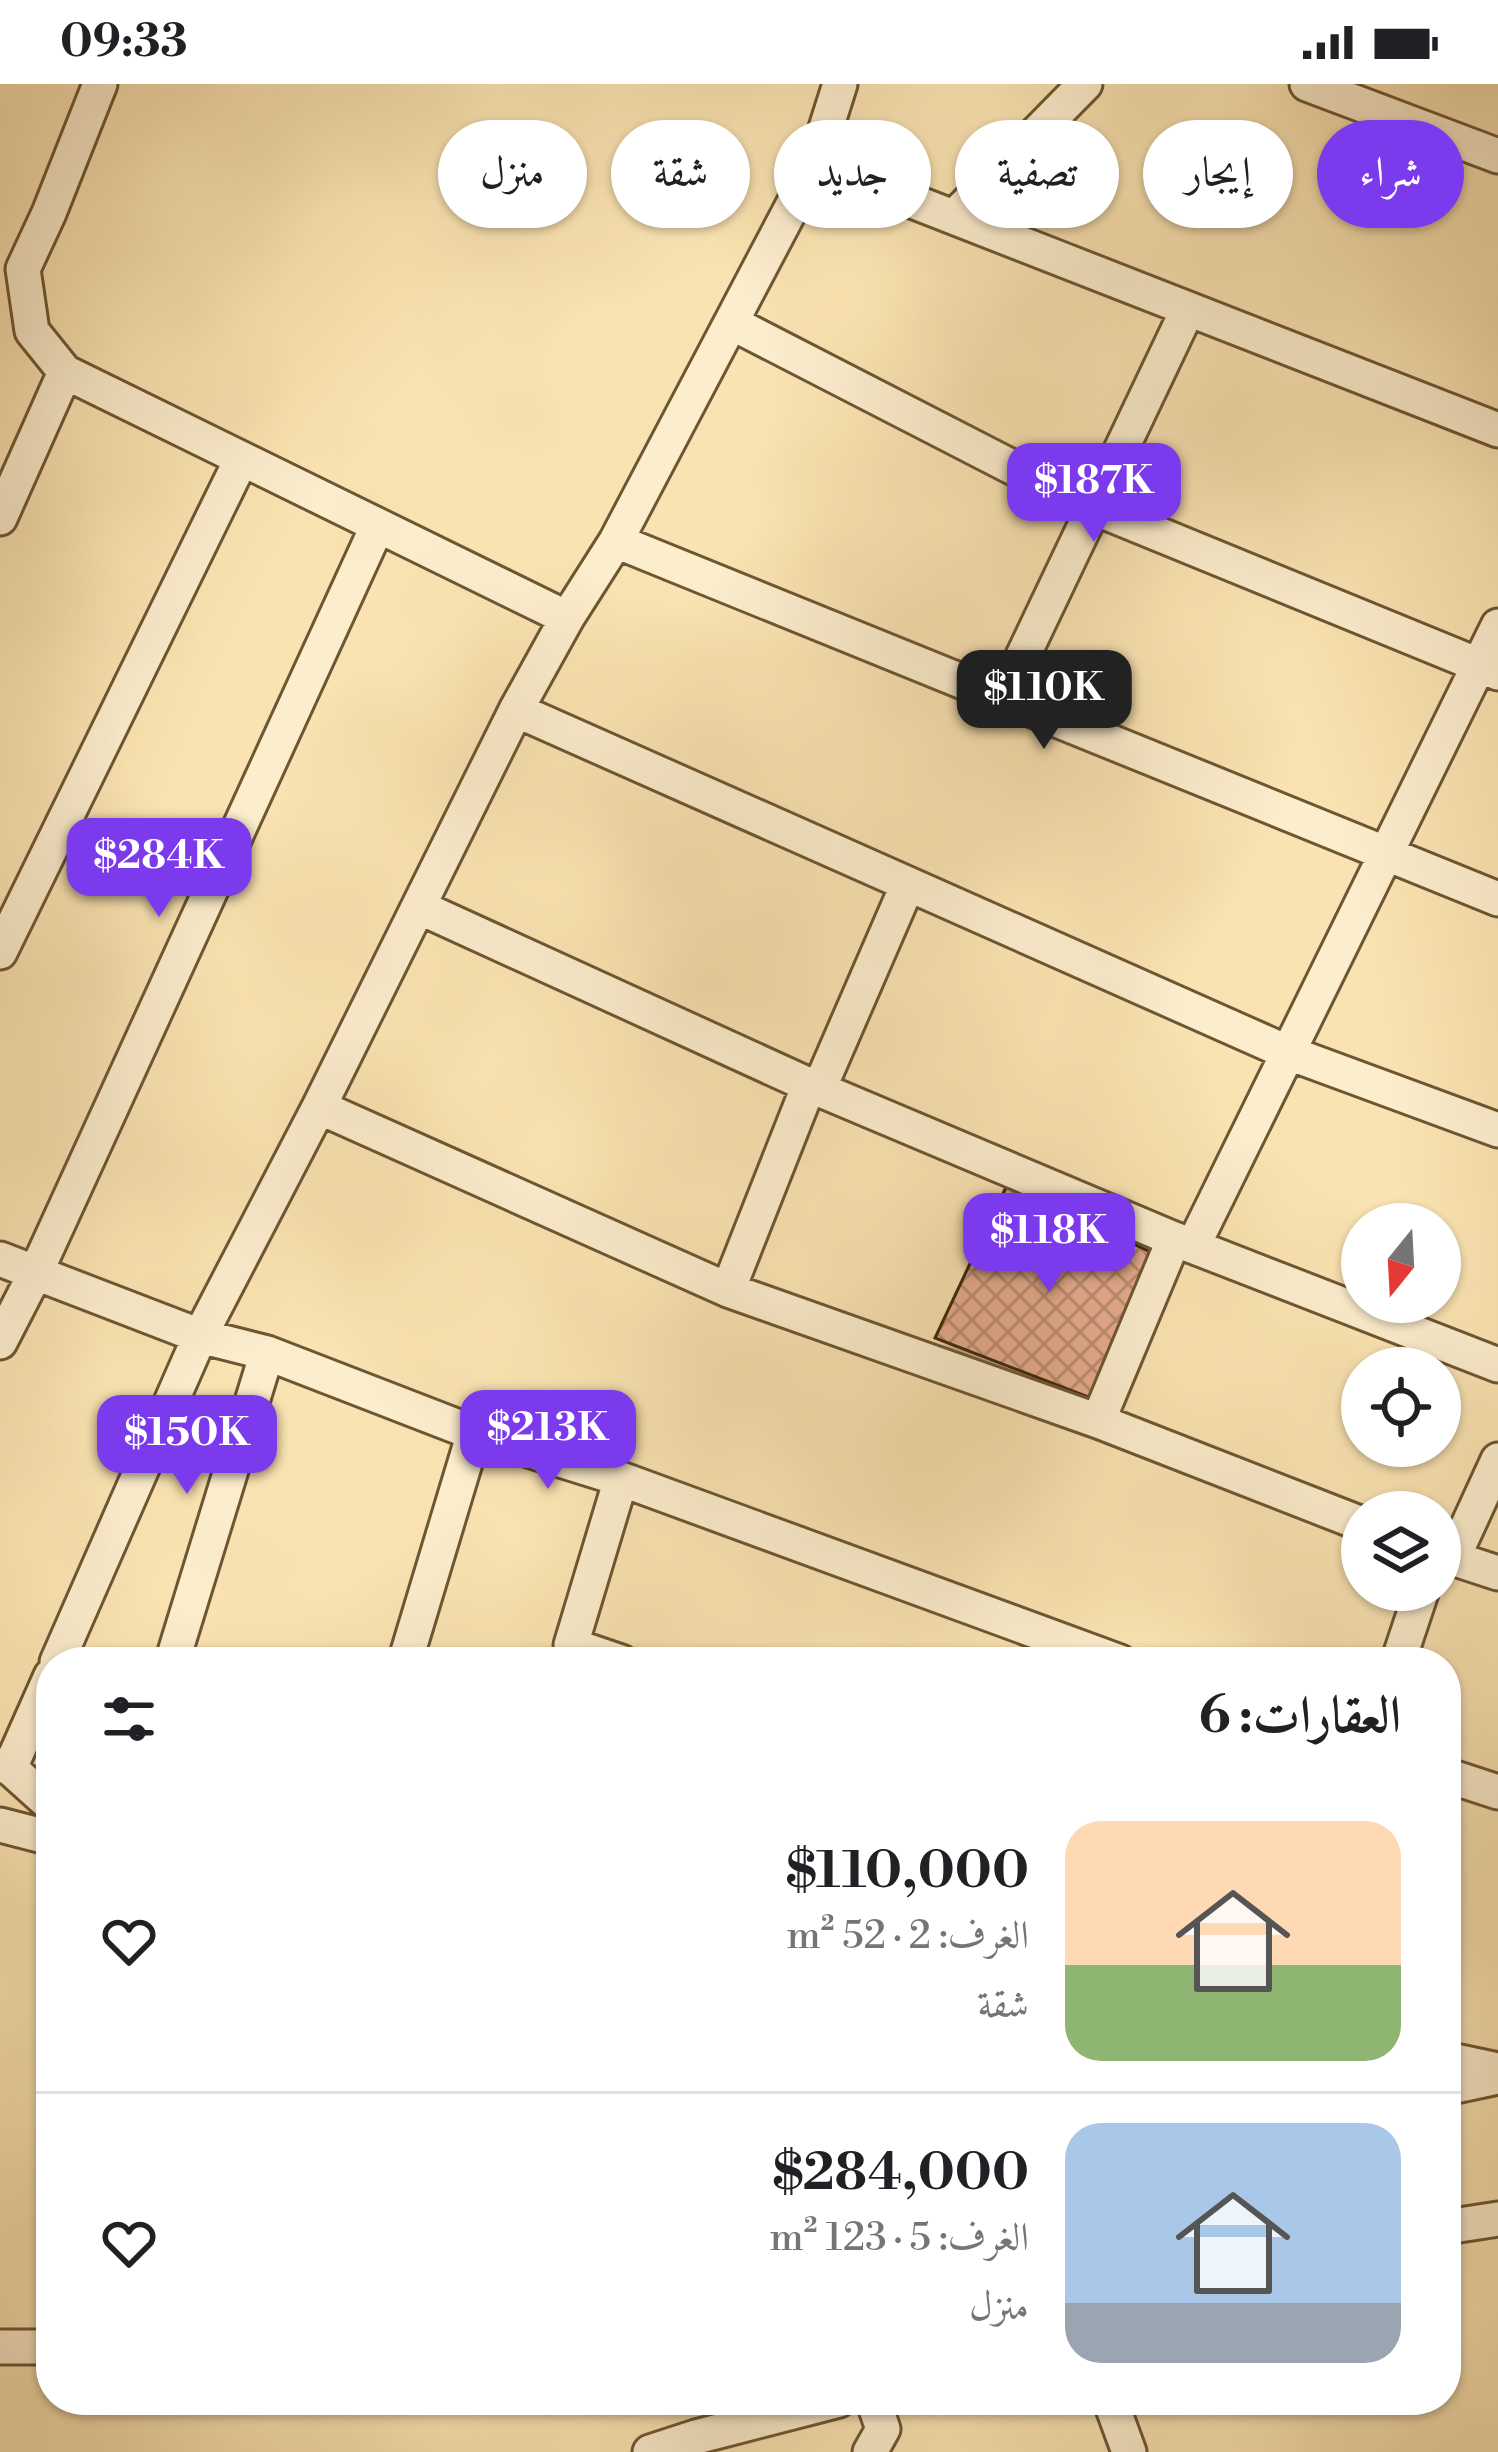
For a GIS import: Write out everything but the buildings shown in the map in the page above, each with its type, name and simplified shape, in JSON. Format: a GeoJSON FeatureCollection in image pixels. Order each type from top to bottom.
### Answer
{"type":"FeatureCollection","features":[{"type":"Feature","properties":{"kind":"street"},"geometry":{"type":"LineString","coordinates":[[100,84],[22,269],[32,332],[64,372],[567,618]]}},
{"type":"Feature","properties":{"kind":"street"},"geometry":{"type":"LineString","coordinates":[[829,120],[840,84]]}},
{"type":"Feature","properties":{"kind":"street"},"geometry":{"type":"LineString","coordinates":[[954,218],[1085,84]]}},
{"type":"Feature","properties":{"kind":"street"},"geometry":{"type":"LineString","coordinates":[[1307,84],[1498,156]]}},
{"type":"Feature","properties":{"kind":"street"},"geometry":{"type":"LineString","coordinates":[[931,209],[1498,430]]}},
{"type":"Feature","properties":{"kind":"street"},"geometry":{"type":"LineString","coordinates":[[64,1647],[200,1336],[516,710],[616,541],[781,228]]}},
{"type":"Feature","properties":{"kind":"street"},"geometry":{"type":"LineString","coordinates":[[1004,698],[1188,309]]}},
{"type":"Feature","properties":{"kind":"street"},"geometry":{"type":"LineString","coordinates":[[732,323],[1094,507],[1488,669]]}},
{"type":"Feature","properties":{"kind":"street"},"geometry":{"type":"LineString","coordinates":[[0,518],[64,372]]}},
{"type":"Feature","properties":{"kind":"street"},"geometry":{"type":"LineString","coordinates":[[0,952],[241,460]]}},
{"type":"Feature","properties":{"kind":"street"},"geometry":{"type":"LineString","coordinates":[[0,1342],[376,527]]}},
{"type":"Feature","properties":{"kind":"street"},"geometry":{"type":"LineString","coordinates":[[616,541],[1498,899]]}},
{"type":"Feature","properties":{"kind":"street"},"geometry":{"type":"LineString","coordinates":[[1098,1421],[1184,1242],[1289,1053],[1387,854],[1488,669],[1498,626]]}},
{"type":"Feature","properties":{"kind":"street"},"geometry":{"type":"LineString","coordinates":[[516,710],[1289,1053],[1498,1130]]}},
{"type":"Feature","properties":{"kind":"street"},"geometry":{"type":"LineString","coordinates":[[728,1290],[814,1087],[908,884]]}},
{"type":"Feature","properties":{"kind":"street"},"geometry":{"type":"LineString","coordinates":[[419,908],[814,1087],[1184,1242],[1498,1365]]}},
{"type":"Feature","properties":{"kind":"street"},"geometry":{"type":"LineString","coordinates":[[320,1106],[728,1290],[1098,1421],[1341,1516]]}},
{"type":"Feature","properties":{"kind":"street"},"geometry":{"type":"LineString","coordinates":[[0,1258],[200,1336],[267,1353],[474,1433],[621,1480],[1054,1647]]}},
{"type":"Feature","properties":{"kind":"street"},"geometry":{"type":"LineString","coordinates":[[184,1647],[267,1353]]}},
{"type":"Feature","properties":{"kind":"street"},"geometry":{"type":"LineString","coordinates":[[410,1647],[474,1433]]}},
{"type":"Feature","properties":{"kind":"street"},"geometry":{"type":"LineString","coordinates":[[1461,1530],[1498,1460]]}},
{"type":"Feature","properties":{"kind":"street"},"geometry":{"type":"LineString","coordinates":[[577,1647],[571,1645],[621,1480]]}},
{"type":"Feature","properties":{"kind":"street"},"geometry":{"type":"LineString","coordinates":[[1461,1561],[1498,1573]]}},
{"type":"Feature","properties":{"kind":"street"},"geometry":{"type":"LineString","coordinates":[[1403,1647],[1415,1611]]}},
{"type":"Feature","properties":{"kind":"street"},"geometry":{"type":"LineString","coordinates":[[36,1706],[5,1767],[36,1792]]}},
{"type":"Feature","properties":{"kind":"street"},"geometry":{"type":"LineString","coordinates":[[1461,1780],[1498,1792]]}},
{"type":"Feature","properties":{"kind":"street"},"geometry":{"type":"LineString","coordinates":[[0,1825],[36,1834]]}},
{"type":"Feature","properties":{"kind":"street"},"geometry":{"type":"LineString","coordinates":[[1461,2063],[1498,2073]]}},
{"type":"Feature","properties":{"kind":"street"},"geometry":{"type":"LineString","coordinates":[[1461,2084],[1498,2073]]}},
{"type":"Feature","properties":{"kind":"street"},"geometry":{"type":"LineString","coordinates":[[1461,2225],[1498,2219]]}},
{"type":"Feature","properties":{"kind":"street"},"geometry":{"type":"LineString","coordinates":[[0,2348],[36,2347]]}},
{"type":"Feature","properties":{"kind":"street"},"geometry":{"type":"LineString","coordinates":[[650,2452],[784,2415]]}},
{"type":"Feature","properties":{"kind":"street"},"geometry":{"type":"LineString","coordinates":[[870,2452],[884,2429],[879,2415]]}},
{"type":"Feature","properties":{"kind":"street"},"geometry":{"type":"LineString","coordinates":[[1115,2415],[1129,2452]]}}]}
